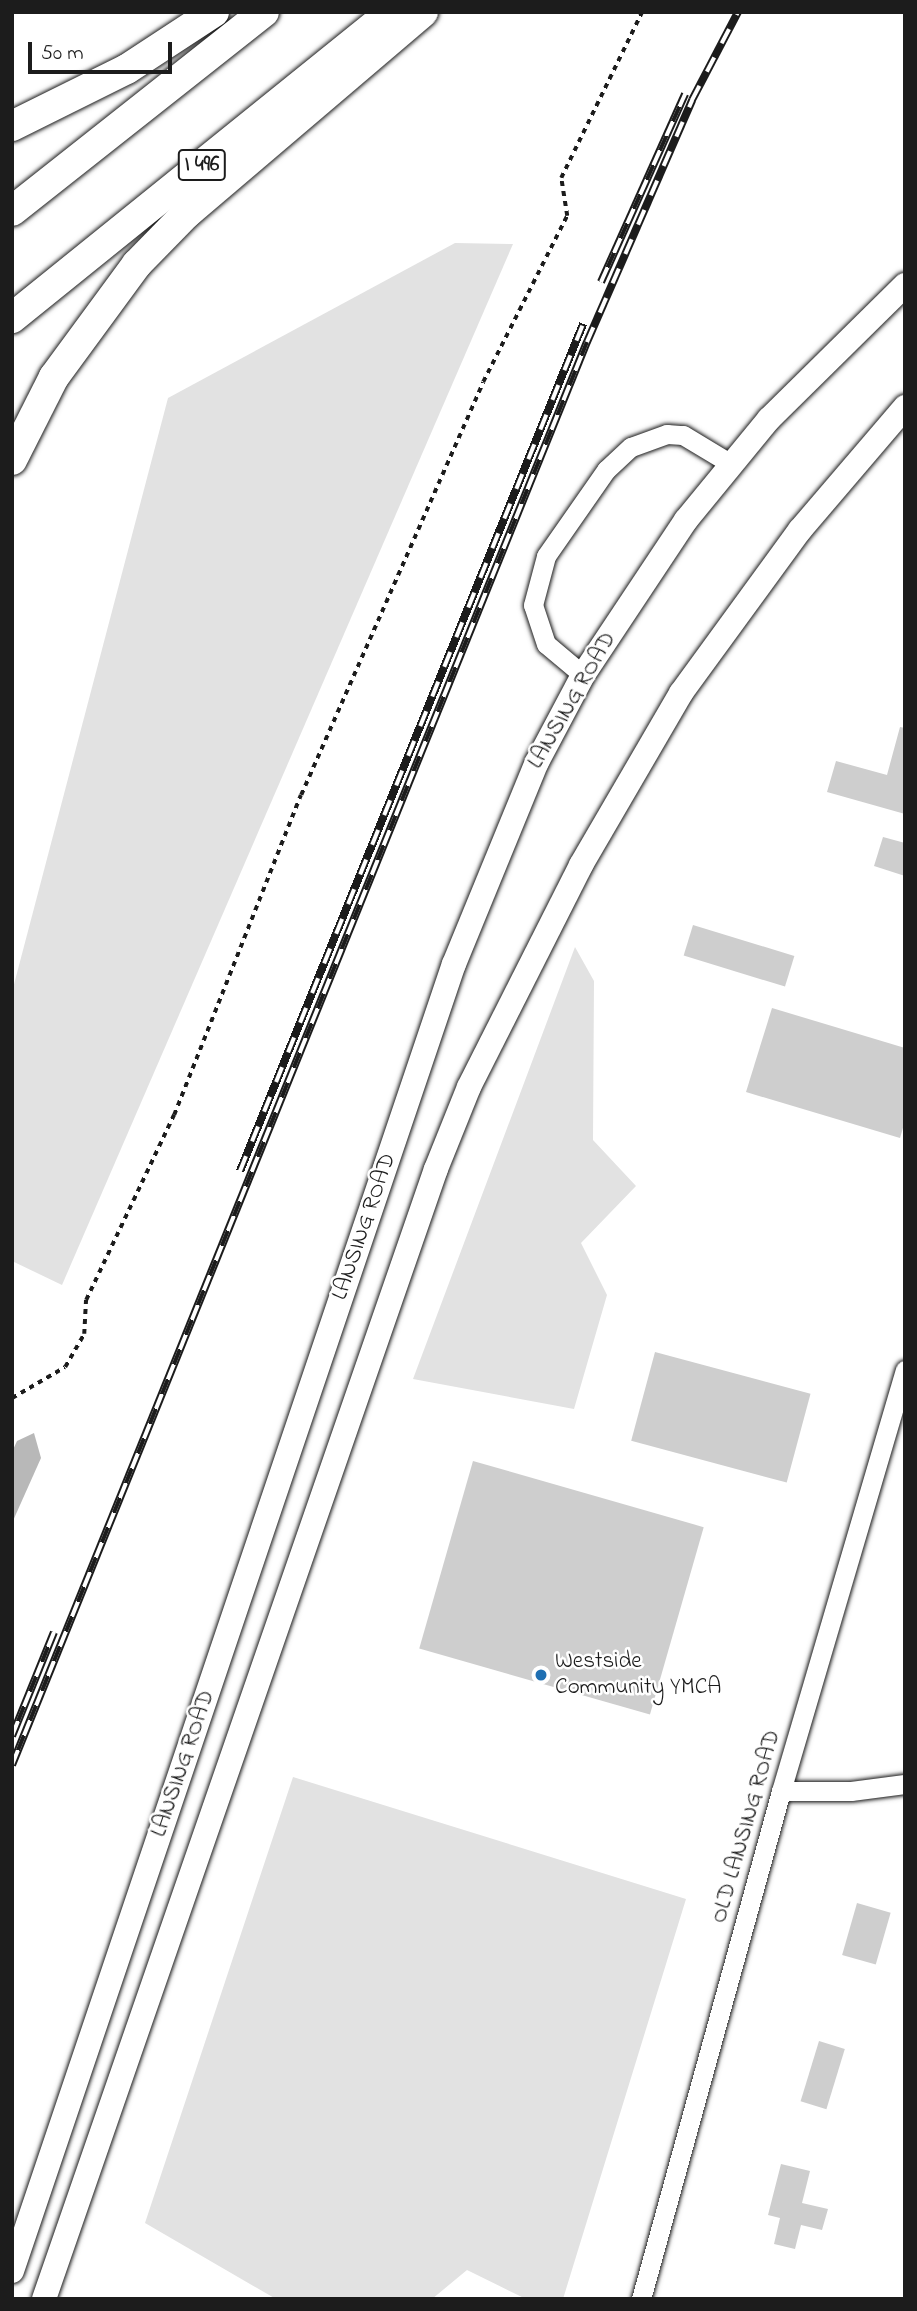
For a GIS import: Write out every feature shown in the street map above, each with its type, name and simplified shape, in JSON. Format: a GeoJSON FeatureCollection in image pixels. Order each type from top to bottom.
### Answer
{"type":"FeatureCollection","features":[{"type":"Feature","properties":{"kind":"highway"},"geometry":{"type":"LineString","coordinates":[[12,126],[127,69],[214,12]]}},
{"type":"Feature","properties":{"kind":"highway"},"geometry":{"type":"LineString","coordinates":[[12,211],[264,12]]}},
{"type":"Feature","properties":{"kind":"highway","name":"I 496"},"geometry":{"type":"LineString","coordinates":[[12,318],[391,12]]}},
{"type":"Feature","properties":{"kind":"highway"},"geometry":{"type":"LineString","coordinates":[[12,460],[54,377],[137,264],[187,213],[423,12]]}},
{"type":"Feature","properties":{"kind":"main road","name":"LANSING ROAD"},"geometry":{"type":"LineString","coordinates":[[12,2271],[454,964],[516,808],[583,675],[686,520],[732,464],[838,347],[905,285]]}},
{"type":"Feature","properties":{"kind":"main road","name":"LANSING ROAD"},"geometry":{"type":"LineString","coordinates":[[44,2299],[436,1168],[469,1087],[575,876],[681,693],[800,530],[905,407]]}},
{"type":"Feature","properties":{"kind":"street"},"geometry":{"type":"LineString","coordinates":[[583,675],[546,644],[533,605],[546,556],[599,480],[631,447],[667,434],[683,435],[732,464]]}},
{"type":"Feature","properties":{"kind":"street","name":"OLD LANSING ROAD"},"geometry":{"type":"LineString","coordinates":[[641,2299],[781,1791],[905,1370]]}},
{"type":"Feature","properties":{"kind":"street"},"geometry":{"type":"LineString","coordinates":[[781,1791],[851,1791],[905,1784]]}},
{"type":"Feature","properties":{"kind":"path"},"geometry":{"type":"LineString","coordinates":[[12,1398],[65,1367],[84,1334],[86,1300],[174,1115],[301,795],[483,382],[567,216],[561,178],[642,12]]}},
{"type":"Feature","properties":{"kind":"shaded area"},"geometry":{"type":"Polygon","coordinates":[[[455,243],[513,244],[62,1285],[12,1261],[12,992],[168,398],[455,243]]]}},
{"type":"Feature","properties":{"kind":"shaded area"},"geometry":{"type":"Polygon","coordinates":[[[575,947],[594,981],[593,1140],[636,1186],[581,1243],[607,1295],[574,1409],[413,1379],[575,947]]]}},
{"type":"Feature","properties":{"kind":"shaded area"},"geometry":{"type":"Polygon","coordinates":[[[34,1433],[41,1458],[12,1523],[12,1452],[17,1441],[34,1433]]]}},
{"type":"Feature","properties":{"kind":"shaded area"},"geometry":{"type":"Polygon","coordinates":[[[293,1777],[686,1899],[563,2299],[526,2299],[467,2270],[432,2299],[276,2299],[145,2223],[293,1777]]]}},
{"type":"Feature","properties":{"kind":"building"},"geometry":{"type":"Polygon","coordinates":[[[900,727],[905,728],[905,814],[827,792],[836,761],[887,775],[900,727]]]}},
{"type":"Feature","properties":{"kind":"building"},"geometry":{"type":"Polygon","coordinates":[[[883,837],[905,843],[905,876],[874,866],[883,837]]]}},
{"type":"Feature","properties":{"kind":"building"},"geometry":{"type":"Polygon","coordinates":[[[693,925],[794,956],[785,987],[684,956],[693,925]]]}},
{"type":"Feature","properties":{"kind":"building"},"geometry":{"type":"Polygon","coordinates":[[[772,1008],[905,1048],[905,1121],[900,1138],[746,1092],[772,1008]]]}},
{"type":"Feature","properties":{"kind":"building"},"geometry":{"type":"Polygon","coordinates":[[[655,1352],[811,1394],[787,1483],[631,1441],[655,1352]]]}},
{"type":"Feature","properties":{"kind":"building"},"geometry":{"type":"Polygon","coordinates":[[[473,1461],[704,1527],[650,1715],[419,1648],[473,1461]]]}},
{"type":"Feature","properties":{"kind":"building"},"geometry":{"type":"Polygon","coordinates":[[[857,1903],[891,1913],[876,1965],[842,1955],[857,1903]]]}},
{"type":"Feature","properties":{"kind":"building"},"geometry":{"type":"Polygon","coordinates":[[[819,2041],[845,2049],[826,2109],[801,2101],[819,2041]]]}},
{"type":"Feature","properties":{"kind":"building"},"geometry":{"type":"Polygon","coordinates":[[[781,2164],[810,2171],[802,2203],[828,2209],[822,2230],[801,2225],[795,2249],[774,2244],[780,2218],[768,2215],[781,2164]]]}},
{"type":"Feature","properties":{"kind":"railway"},"geometry":{"type":"LineString","coordinates":[[12,1765],[587,342],[692,100],[738,12]]}},
{"type":"Feature","properties":{"kind":"railway"},"geometry":{"type":"LineString","coordinates":[[601,282],[685,94]]}},
{"type":"Feature","properties":{"kind":"railway"},"geometry":{"type":"LineString","coordinates":[[240,1171],[583,324]]}},
{"type":"Feature","properties":{"kind":"railway"},"geometry":{"type":"LineString","coordinates":[[12,1736],[54,1632]]}},
{"type":"Feature","properties":{"kind":"place","name":"Westside Community YMCA"},"geometry":{"type":"Point","coordinates":[541,1675]}}]}
